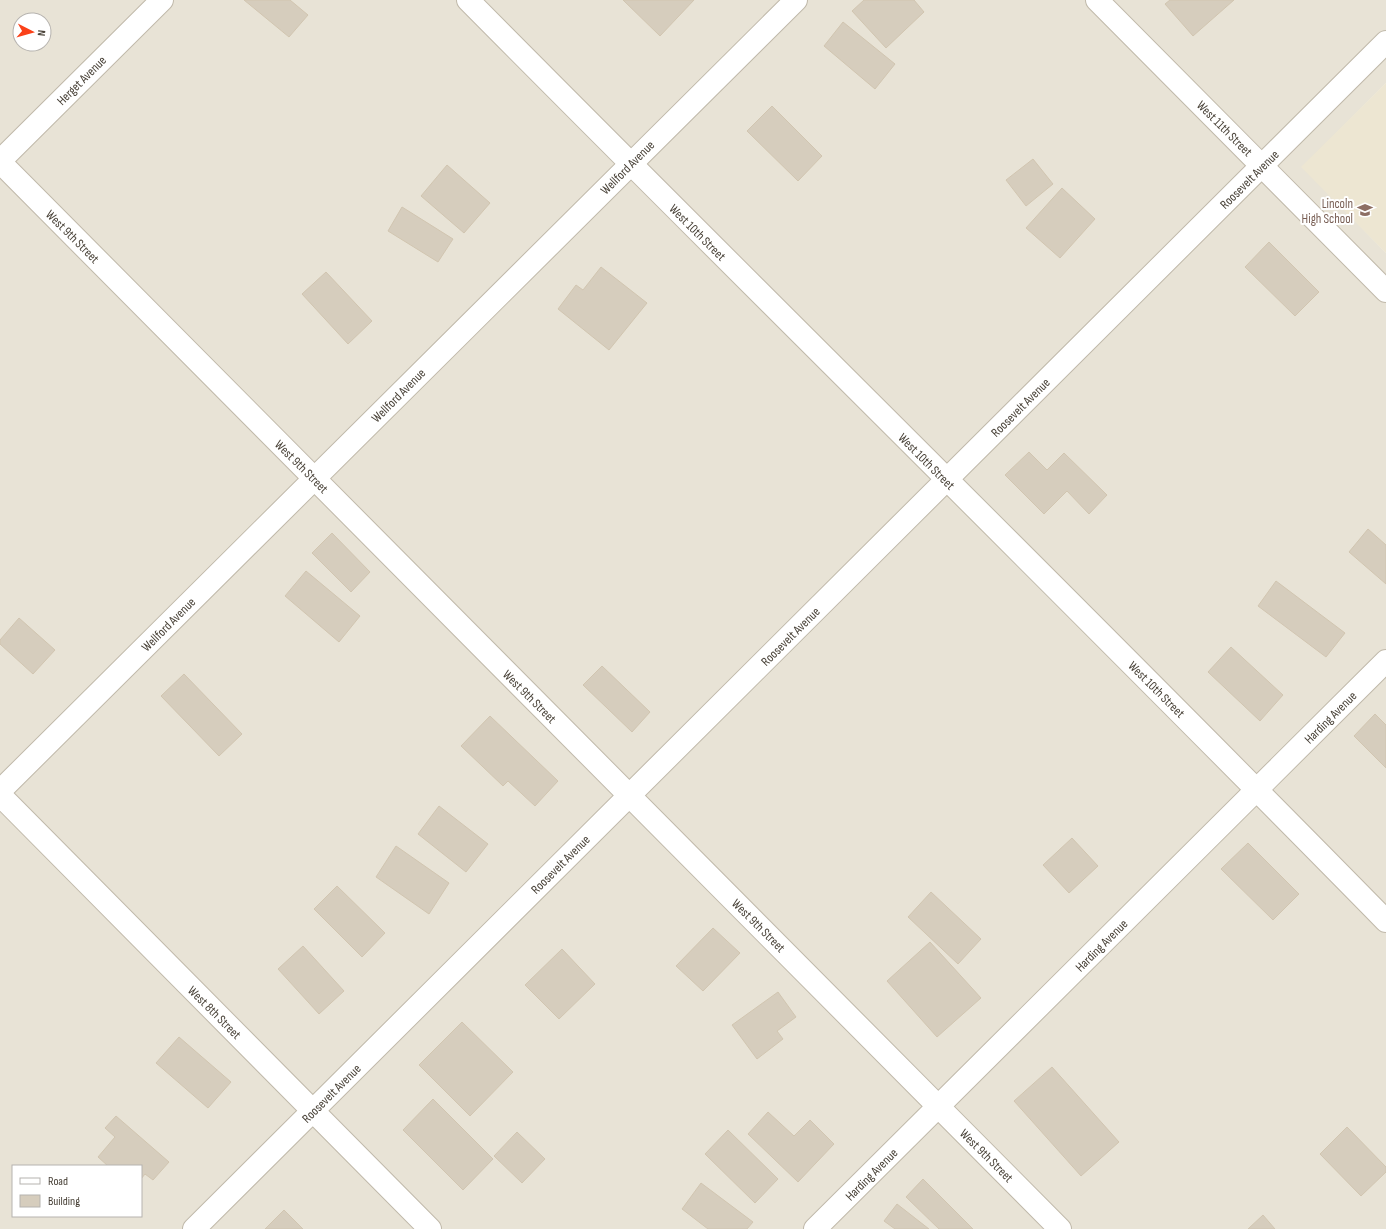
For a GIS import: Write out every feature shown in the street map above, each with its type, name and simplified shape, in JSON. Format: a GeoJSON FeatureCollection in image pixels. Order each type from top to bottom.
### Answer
{"type":"FeatureCollection","features":[{"type":"Feature","properties":{"kind":"street","name":"Herget Avenue"},"geometry":{"type":"LineString","coordinates":[[0,162],[162,0]]}},
{"type":"Feature","properties":{"kind":"street","name":"West 10th Street"},"geometry":{"type":"LineString","coordinates":[[468,0],[1386,921]]}},
{"type":"Feature","properties":{"kind":"street","name":"Wellford Avenue"},"geometry":{"type":"LineString","coordinates":[[0,791],[796,0]]}},
{"type":"Feature","properties":{"kind":"street","name":"West 11th Street"},"geometry":{"type":"LineString","coordinates":[[1097,0],[1386,290]]}},
{"type":"Feature","properties":{"kind":"street","name":"Roosevelt Avenue"},"geometry":{"type":"LineString","coordinates":[[194,1229],[1386,42]]}},
{"type":"Feature","properties":{"kind":"street","name":"West 9th Street"},"geometry":{"type":"LineString","coordinates":[[0,162],[1060,1229]]}},
{"type":"Feature","properties":{"kind":"street","name":"Harding Avenue"},"geometry":{"type":"LineString","coordinates":[[815,1229],[1386,661]]}},
{"type":"Feature","properties":{"kind":"street","name":"West 8th Street"},"geometry":{"type":"LineString","coordinates":[[0,795],[430,1229]]}},
{"type":"Feature","properties":{"kind":"shaded area"},"geometry":{"type":"Polygon","coordinates":[[[0,0],[1386,0],[1386,83],[1302,167],[1386,253],[1386,1229],[0,1229],[0,0]]]}},
{"type":"Feature","properties":{"kind":"shaded area","name":"Lincoln High School"},"geometry":{"type":"Polygon","coordinates":[[[1386,83],[1386,253],[1301,167],[1386,83]]]}},
{"type":"Feature","properties":{"kind":"building"},"geometry":{"type":"Polygon","coordinates":[[[244,0],[290,0],[308,15],[289,37],[244,0]]]}},
{"type":"Feature","properties":{"kind":"building"},"geometry":{"type":"Polygon","coordinates":[[[623,0],[694,0],[660,36],[623,0]]]}},
{"type":"Feature","properties":{"kind":"building"},"geometry":{"type":"Polygon","coordinates":[[[864,0],[914,0],[924,12],[886,48],[852,11],[864,0]]]}},
{"type":"Feature","properties":{"kind":"building"},"geometry":{"type":"Polygon","coordinates":[[[1170,0],[1234,0],[1193,36],[1165,4],[1170,0]]]}},
{"type":"Feature","properties":{"kind":"building"},"geometry":{"type":"Polygon","coordinates":[[[843,22],[895,64],[875,89],[824,46],[843,22]]]}},
{"type":"Feature","properties":{"kind":"building"},"geometry":{"type":"Polygon","coordinates":[[[772,106],[822,156],[798,181],[747,131],[772,106]]]}},
{"type":"Feature","properties":{"kind":"building"},"geometry":{"type":"Polygon","coordinates":[[[1033,159],[1053,184],[1026,206],[1006,180],[1033,159]]]}},
{"type":"Feature","properties":{"kind":"building"},"geometry":{"type":"Polygon","coordinates":[[[447,165],[490,203],[464,233],[421,196],[447,165]]]}},
{"type":"Feature","properties":{"kind":"building"},"geometry":{"type":"Polygon","coordinates":[[[1062,188],[1095,219],[1060,258],[1026,228],[1062,188]]]}},
{"type":"Feature","properties":{"kind":"building"},"geometry":{"type":"Polygon","coordinates":[[[402,207],[453,239],[438,262],[388,231],[402,207]]]}},
{"type":"Feature","properties":{"kind":"building"},"geometry":{"type":"Polygon","coordinates":[[[1269,242],[1319,292],[1295,316],[1245,267],[1269,242]]]}},
{"type":"Feature","properties":{"kind":"building"},"geometry":{"type":"Polygon","coordinates":[[[601,267],[647,303],[609,350],[558,309],[576,285],[583,290],[601,267]]]}},
{"type":"Feature","properties":{"kind":"building"},"geometry":{"type":"Polygon","coordinates":[[[326,272],[372,321],[348,344],[302,294],[326,272]]]}},
{"type":"Feature","properties":{"kind":"building"},"geometry":{"type":"Polygon","coordinates":[[[1029,452],[1047,470],[1064,453],[1107,495],[1089,514],[1067,491],[1044,514],[1005,475],[1029,452]]]}},
{"type":"Feature","properties":{"kind":"building"},"geometry":{"type":"Polygon","coordinates":[[[1368,529],[1386,545],[1386,584],[1349,552],[1368,529]]]}},
{"type":"Feature","properties":{"kind":"building"},"geometry":{"type":"Polygon","coordinates":[[[332,533],[370,572],[351,592],[312,553],[332,533]]]}},
{"type":"Feature","properties":{"kind":"building"},"geometry":{"type":"Polygon","coordinates":[[[306,571],[360,616],[339,642],[285,596],[306,571]]]}},
{"type":"Feature","properties":{"kind":"building"},"geometry":{"type":"Polygon","coordinates":[[[1276,581],[1345,633],[1326,657],[1258,606],[1276,581]]]}},
{"type":"Feature","properties":{"kind":"building"},"geometry":{"type":"Polygon","coordinates":[[[19,618],[55,650],[33,674],[0,644],[0,640],[19,618]]]}},
{"type":"Feature","properties":{"kind":"building"},"geometry":{"type":"Polygon","coordinates":[[[1231,647],[1283,695],[1260,721],[1208,672],[1231,647]]]}},
{"type":"Feature","properties":{"kind":"building"},"geometry":{"type":"Polygon","coordinates":[[[602,666],[650,712],[632,732],[583,685],[602,666]]]}},
{"type":"Feature","properties":{"kind":"building"},"geometry":{"type":"Polygon","coordinates":[[[184,674],[242,734],[219,756],[161,696],[184,674]]]}},
{"type":"Feature","properties":{"kind":"building"},"geometry":{"type":"Polygon","coordinates":[[[1375,714],[1386,725],[1386,768],[1354,736],[1375,714]]]}},
{"type":"Feature","properties":{"kind":"building"},"geometry":{"type":"Polygon","coordinates":[[[490,716],[558,781],[535,806],[508,781],[503,786],[461,746],[490,716]]]}},
{"type":"Feature","properties":{"kind":"building"},"geometry":{"type":"Polygon","coordinates":[[[439,806],[488,844],[466,872],[418,834],[439,806]]]}},
{"type":"Feature","properties":{"kind":"building"},"geometry":{"type":"Polygon","coordinates":[[[1072,838],[1098,866],[1069,893],[1043,865],[1072,838]]]}},
{"type":"Feature","properties":{"kind":"building"},"geometry":{"type":"Polygon","coordinates":[[[1248,843],[1299,894],[1273,920],[1221,869],[1248,843]]]}},
{"type":"Feature","properties":{"kind":"building"},"geometry":{"type":"Polygon","coordinates":[[[396,846],[449,883],[429,914],[376,877],[396,846]]]}},
{"type":"Feature","properties":{"kind":"building"},"geometry":{"type":"Polygon","coordinates":[[[337,886],[385,933],[362,957],[314,909],[337,886]]]}},
{"type":"Feature","properties":{"kind":"building"},"geometry":{"type":"Polygon","coordinates":[[[931,892],[981,939],[958,964],[908,917],[931,892]]]}},
{"type":"Feature","properties":{"kind":"building"},"geometry":{"type":"Polygon","coordinates":[[[713,928],[740,953],[703,991],[676,966],[713,928]]]}},
{"type":"Feature","properties":{"kind":"building"},"geometry":{"type":"Polygon","coordinates":[[[930,942],[981,998],[937,1037],[887,981],[930,942]]]}},
{"type":"Feature","properties":{"kind":"building"},"geometry":{"type":"Polygon","coordinates":[[[303,946],[344,991],[319,1014],[278,969],[303,946]]]}},
{"type":"Feature","properties":{"kind":"building"},"geometry":{"type":"Polygon","coordinates":[[[562,949],[595,984],[559,1019],[525,985],[562,949]]]}},
{"type":"Feature","properties":{"kind":"building"},"geometry":{"type":"Polygon","coordinates":[[[778,992],[796,1017],[777,1031],[783,1039],[757,1059],[732,1025],[778,992]]]}},
{"type":"Feature","properties":{"kind":"building"},"geometry":{"type":"Polygon","coordinates":[[[462,1022],[513,1072],[470,1116],[419,1065],[462,1022]]]}},
{"type":"Feature","properties":{"kind":"building"},"geometry":{"type":"Polygon","coordinates":[[[179,1037],[231,1082],[208,1108],[156,1063],[179,1037]]]}},
{"type":"Feature","properties":{"kind":"building"},"geometry":{"type":"Polygon","coordinates":[[[1052,1067],[1119,1142],[1081,1176],[1014,1101],[1052,1067]]]}},
{"type":"Feature","properties":{"kind":"building"},"geometry":{"type":"Polygon","coordinates":[[[433,1099],[493,1159],[463,1190],[403,1130],[433,1099]]]}},
{"type":"Feature","properties":{"kind":"building"},"geometry":{"type":"Polygon","coordinates":[[[768,1112],[794,1136],[810,1120],[834,1144],[798,1182],[748,1134],[768,1112]]]}},
{"type":"Feature","properties":{"kind":"building"},"geometry":{"type":"Polygon","coordinates":[[[116,1116],[169,1162],[153,1180],[145,1174],[142,1178],[142,1165],[107,1165],[98,1157],[115,1137],[105,1128],[116,1116]]]}},
{"type":"Feature","properties":{"kind":"building"},"geometry":{"type":"Polygon","coordinates":[[[1347,1127],[1386,1167],[1386,1172],[1361,1196],[1320,1154],[1347,1127]]]}},
{"type":"Feature","properties":{"kind":"building"},"geometry":{"type":"Polygon","coordinates":[[[728,1130],[778,1179],[755,1203],[705,1154],[728,1130]]]}},
{"type":"Feature","properties":{"kind":"building"},"geometry":{"type":"Polygon","coordinates":[[[517,1132],[545,1159],[522,1183],[494,1156],[517,1132]]]}},
{"type":"Feature","properties":{"kind":"building"},"geometry":{"type":"Polygon","coordinates":[[[923,1179],[973,1229],[939,1229],[906,1197],[923,1179]]]}},
{"type":"Feature","properties":{"kind":"building"},"geometry":{"type":"Polygon","coordinates":[[[701,1183],[753,1222],[747,1229],[708,1229],[682,1209],[701,1183]]]}},
{"type":"Feature","properties":{"kind":"building"},"geometry":{"type":"Polygon","coordinates":[[[897,1204],[929,1229],[895,1229],[884,1221],[897,1204]]]}},
{"type":"Feature","properties":{"kind":"building"},"geometry":{"type":"Polygon","coordinates":[[[284,1210],[303,1229],[265,1229],[284,1210]]]}},
{"type":"Feature","properties":{"kind":"building"},"geometry":{"type":"Polygon","coordinates":[[[1263,1215],[1275,1229],[1248,1229],[1263,1215]]]}},
{"type":"Feature","properties":{"kind":"place","name":"Lincoln High School"},"geometry":{"type":"Point","coordinates":[1365,210]}}]}
